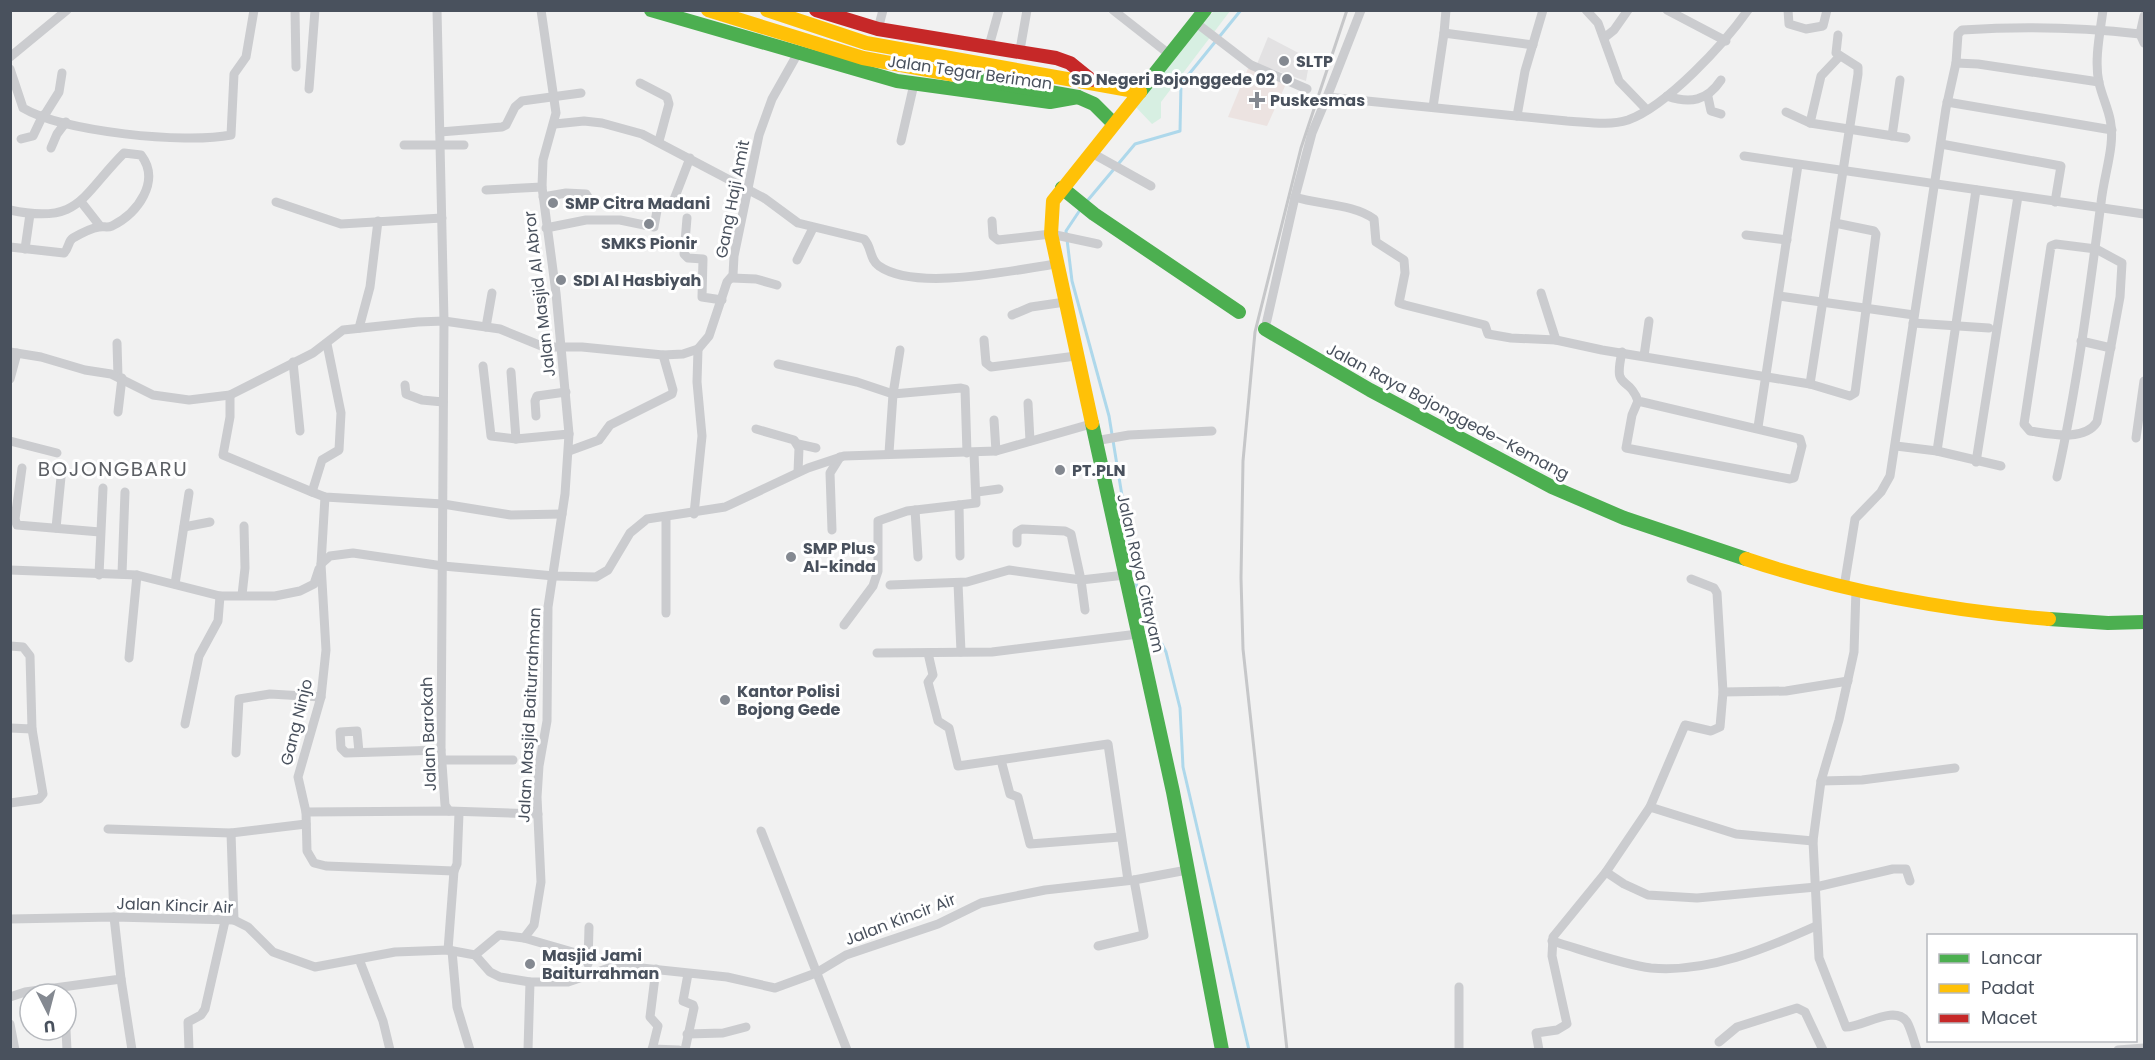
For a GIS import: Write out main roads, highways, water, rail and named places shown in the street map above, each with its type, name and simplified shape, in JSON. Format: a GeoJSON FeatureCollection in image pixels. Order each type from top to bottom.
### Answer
{"type":"FeatureCollection","features":[{"type":"Feature","properties":{"kind":"main road","name":"Jalan Tegar Beriman"},"geometry":{"type":"LineString","coordinates":[[651,10],[897,81],[1050,102],[1078,97]]}},
{"type":"Feature","properties":{"kind":"main road","name":"Jalan Tegar Beriman"},"geometry":{"type":"LineString","coordinates":[[708,10],[863,58],[1078,97],[1094,104],[1113,123]]}},
{"type":"Feature","properties":{"kind":"main road","name":"Jalan Tegar Beriman"},"geometry":{"type":"LineString","coordinates":[[767,10],[866,43],[1140,92]]}},
{"type":"Feature","properties":{"kind":"main road","name":"Jalan Tegar Beriman"},"geometry":{"type":"LineString","coordinates":[[816,10],[878,29],[1020,50],[1064,61],[1095,83]]}},
{"type":"Feature","properties":{"kind":"main road","name":"Jalan Raya Citayam"},"geometry":{"type":"LineString","coordinates":[[1201,14],[1053,201],[1056,264],[1091,424],[1101,440],[1125,575],[1222,1050]]}},
{"type":"Feature","properties":{"kind":"main road"},"geometry":{"type":"LineString","coordinates":[[903,50],[906,34]]}},
{"type":"Feature","properties":{"kind":"main road"},"geometry":{"type":"LineString","coordinates":[[897,81],[901,66]]}},
{"type":"Feature","properties":{"kind":"main road"},"geometry":{"type":"LineString","coordinates":[[1062,188],[1094,214],[1239,312]]}},
{"type":"Feature","properties":{"kind":"main road","name":"Jalan Raya Bojonggede—Kemang"},"geometry":{"type":"LineString","coordinates":[[1264,329],[1552,488],[1624,518],[1696,543],[1790,574],[1945,606],[2003,615],[2098,623],[2145,622]]}},
{"type":"Feature","properties":{"kind":"waterway"},"geometry":{"type":"LineString","coordinates":[[1088,200],[1135,144],[1180,131],[1181,84],[1241,10]]}},
{"type":"Feature","properties":{"kind":"waterway"},"geometry":{"type":"LineString","coordinates":[[1080,210],[1066,231],[1072,281],[1109,416],[1139,600],[1166,652],[1180,708],[1183,767],[1249,1050]]}},
{"type":"Feature","properties":{"kind":"railway"},"geometry":{"type":"LineString","coordinates":[[1287,1050],[1243,649],[1241,578],[1243,461],[1255,332],[1301,148],[1347,10]]}},
{"type":"Feature","properties":{"kind":"place","name":"SLTP"},"geometry":{"type":"Point","coordinates":[1284,61]}},
{"type":"Feature","properties":{"kind":"place","name":"SD Negeri Bojonggede 02"},"geometry":{"type":"Point","coordinates":[1287,79]}},
{"type":"Feature","properties":{"kind":"place","name":"Puskesmas"},"geometry":{"type":"Point","coordinates":[1257,100]}},
{"type":"Feature","properties":{"kind":"place","name":"SMP Citra Madani"},"geometry":{"type":"Point","coordinates":[553,203]}},
{"type":"Feature","properties":{"kind":"place","name":"SMKS Pionir"},"geometry":{"type":"Point","coordinates":[649,224]}},
{"type":"Feature","properties":{"kind":"place","name":"SDI Al Hasbiyah"},"geometry":{"type":"Point","coordinates":[561,280]}},
{"type":"Feature","properties":{"kind":"place","name":"PT.PLN"},"geometry":{"type":"Point","coordinates":[1060,470]}},
{"type":"Feature","properties":{"kind":"place","name":"SMP Plus Al-kinda"},"geometry":{"type":"Point","coordinates":[791,557]}},
{"type":"Feature","properties":{"kind":"place","name":"Kantor Polisi Bojong Gede"},"geometry":{"type":"Point","coordinates":[725,700]}},
{"type":"Feature","properties":{"kind":"place","name":"Masjid Jami Baiturrahman"},"geometry":{"type":"Point","coordinates":[530,964]}},
{"type":"Feature","properties":{"kind":"district","name":"BOJONGBARU"},"geometry":{"type":"Point","coordinates":[113,469]}}]}
